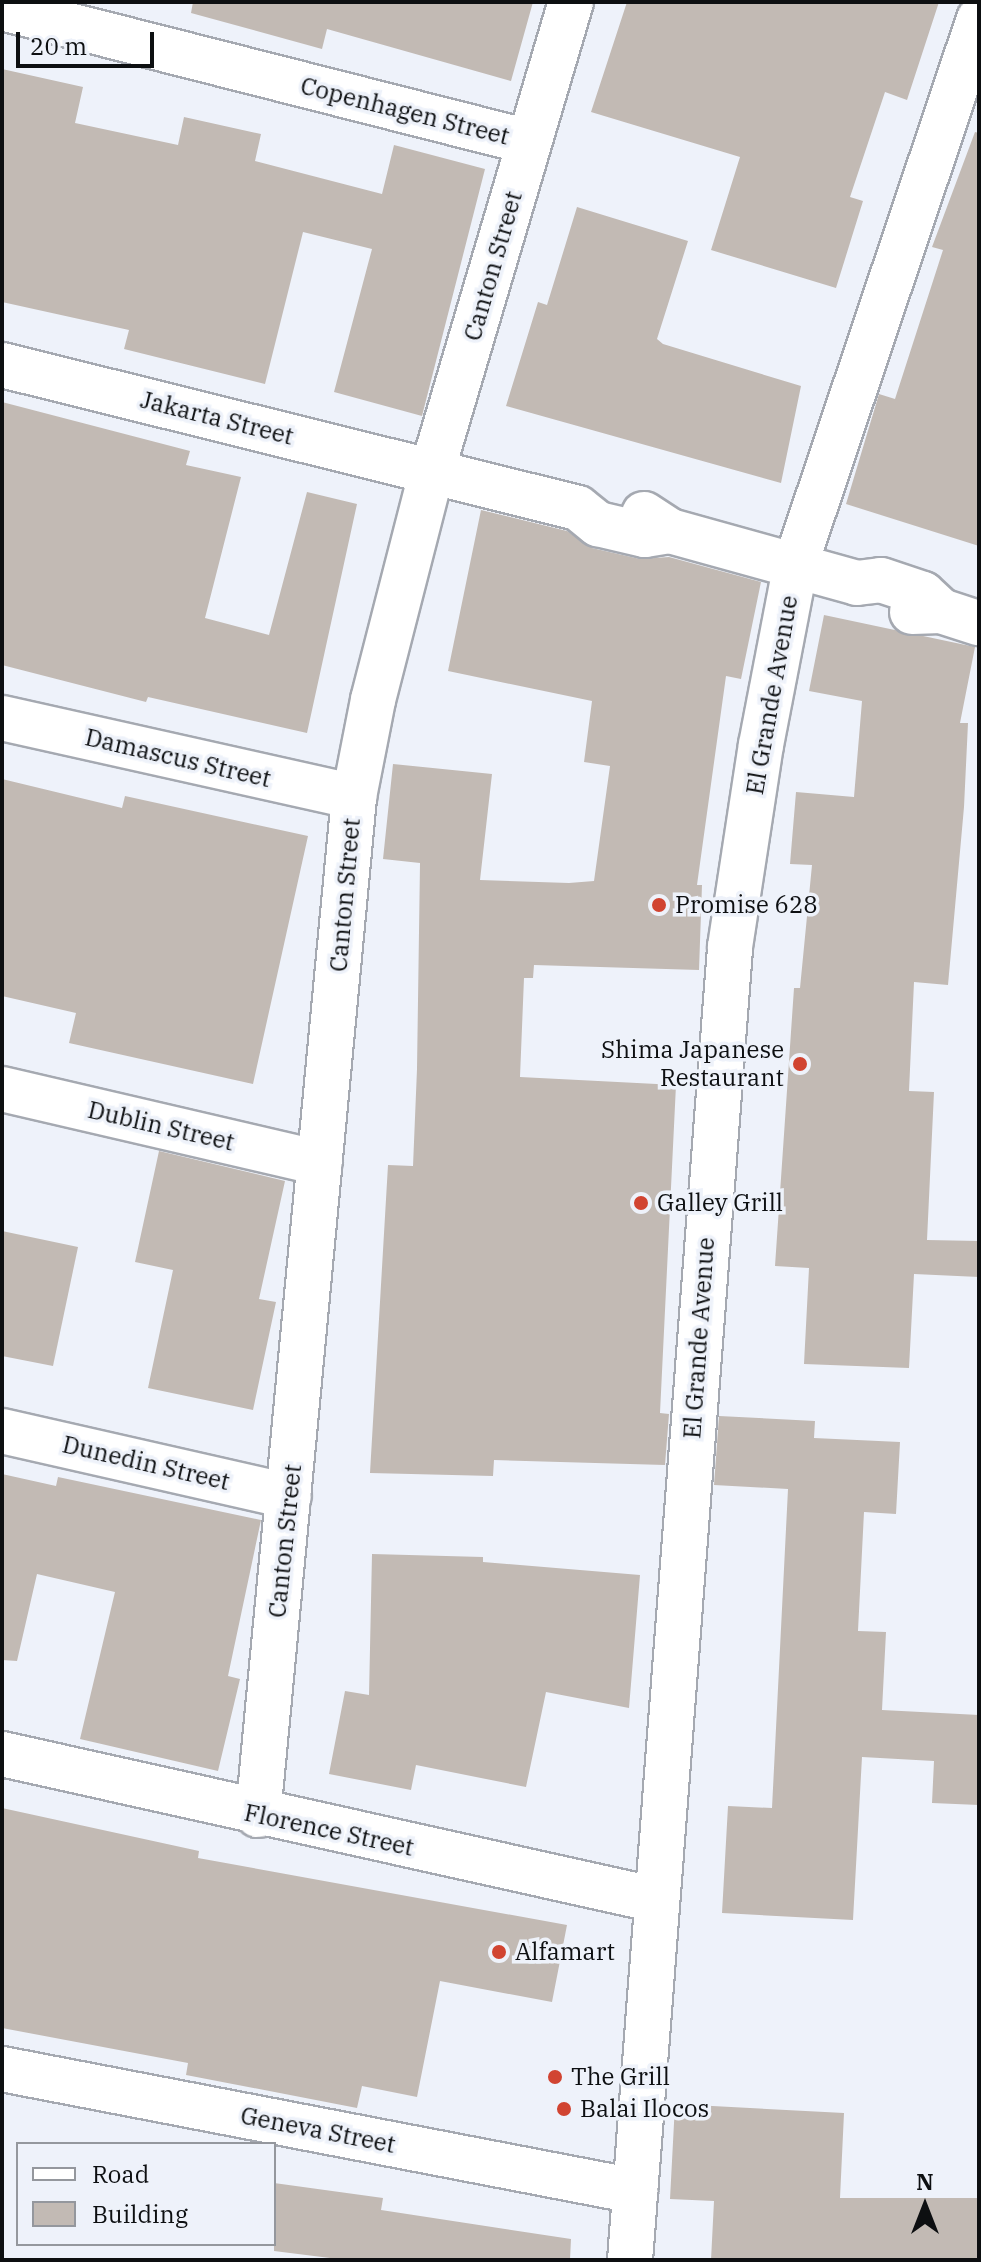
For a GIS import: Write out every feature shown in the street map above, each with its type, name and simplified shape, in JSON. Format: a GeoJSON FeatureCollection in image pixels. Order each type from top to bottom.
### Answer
{"type":"FeatureCollection","features":[{"type":"Feature","properties":{"kind":"street","name":"Canton Street"},"geometry":{"type":"LineString","coordinates":[[258,1815],[354,797],[373,700],[432,471],[571,2]]}},
{"type":"Feature","properties":{"kind":"street","name":"Copenhagen Street"},"geometry":{"type":"LineString","coordinates":[[2,8],[529,142]]}},
{"type":"Feature","properties":{"kind":"street","name":"El Grande Avenue"},"geometry":{"type":"LineString","coordinates":[[630,2260],[730,947],[796,563],[979,19]]}},
{"type":"Feature","properties":{"kind":"street","name":"Jakarta Street"},"geometry":{"type":"LineString","coordinates":[[2,365],[578,508],[604,503],[650,516],[670,531],[796,563],[857,583],[875,599],[916,613],[960,617]]}},
{"type":"Feature","properties":{"kind":"street","name":"Damascus Street"},"geometry":{"type":"LineString","coordinates":[[2,718],[354,797]]}},
{"type":"Feature","properties":{"kind":"street","name":"Dublin Street"},"geometry":{"type":"LineString","coordinates":[[2,1089],[320,1163]]}},
{"type":"Feature","properties":{"kind":"street","name":"Dunedin Street"},"geometry":{"type":"LineString","coordinates":[[2,1431],[289,1496]]}},
{"type":"Feature","properties":{"kind":"street","name":"Florence Street"},"geometry":{"type":"LineString","coordinates":[[2,1754],[258,1815],[657,1900]]}},
{"type":"Feature","properties":{"kind":"street","name":"Geneva Street"},"geometry":{"type":"LineString","coordinates":[[2,2069],[635,2191]]}},
{"type":"Feature","properties":{"kind":"building"},"geometry":{"type":"Polygon","coordinates":[[[193,2],[533,2],[511,81],[327,29],[322,49],[191,13],[193,2]]]}},
{"type":"Feature","properties":{"kind":"building"},"geometry":{"type":"Polygon","coordinates":[[[627,2],[939,2],[907,100],[885,92],[850,197],[863,201],[836,288],[711,250],[740,157],[591,112],[627,2]]]}},
{"type":"Feature","properties":{"kind":"building"},"geometry":{"type":"Polygon","coordinates":[[[2,69],[83,87],[75,123],[178,145],[184,117],[261,134],[255,161],[382,194],[394,145],[485,169],[422,416],[334,392],[372,249],[303,232],[265,384],[124,349],[129,330],[2,302],[2,69]]]}},
{"type":"Feature","properties":{"kind":"building"},"geometry":{"type":"Polygon","coordinates":[[[975,132],[979,133],[979,546],[846,504],[879,394],[895,399],[943,250],[932,247],[975,132]]]}},
{"type":"Feature","properties":{"kind":"building"},"geometry":{"type":"Polygon","coordinates":[[[577,207],[688,241],[657,339],[663,344],[801,386],[781,483],[506,406],[538,302],[547,305],[577,207]]]}},
{"type":"Feature","properties":{"kind":"building"},"geometry":{"type":"Polygon","coordinates":[[[2,402],[190,451],[186,465],[241,477],[205,618],[269,635],[307,492],[357,504],[307,733],[148,697],[146,702],[2,665],[2,402]]]}},
{"type":"Feature","properties":{"kind":"building"},"geometry":{"type":"Polygon","coordinates":[[[481,510],[567,531],[592,548],[640,559],[669,557],[761,582],[741,679],[726,676],[697,885],[702,885],[699,970],[534,965],[533,978],[524,978],[520,1077],[676,1085],[660,1413],[669,1414],[665,1465],[494,1460],[493,1476],[370,1473],[388,1165],[413,1166],[417,1069],[420,863],[383,859],[393,764],[492,774],[480,880],[569,883],[594,881],[610,766],[584,762],[592,701],[448,671],[481,510]]]}},
{"type":"Feature","properties":{"kind":"building"},"geometry":{"type":"Polygon","coordinates":[[[824,615],[975,647],[960,723],[968,723],[964,807],[948,985],[914,982],[909,1091],[934,1092],[927,1240],[979,1241],[979,1277],[914,1274],[909,1368],[804,1364],[809,1268],[775,1266],[794,988],[800,988],[812,865],[790,864],[796,792],[854,797],[862,701],[809,691],[824,615]]]}},
{"type":"Feature","properties":{"kind":"building"},"geometry":{"type":"Polygon","coordinates":[[[2,779],[122,808],[125,796],[308,836],[253,1084],[69,1043],[76,1013],[2,996],[2,779]]]}},
{"type":"Feature","properties":{"kind":"building"},"geometry":{"type":"Polygon","coordinates":[[[159,1151],[285,1181],[259,1299],[276,1302],[253,1410],[148,1388],[173,1270],[135,1262],[159,1151]]]}},
{"type":"Feature","properties":{"kind":"building"},"geometry":{"type":"Polygon","coordinates":[[[2,1231],[78,1247],[53,1366],[2,1356],[2,1231]]]}},
{"type":"Feature","properties":{"kind":"building"},"geometry":{"type":"Polygon","coordinates":[[[719,1416],[815,1421],[814,1438],[900,1442],[896,1514],[864,1512],[858,1631],[886,1632],[882,1710],[979,1715],[979,1805],[932,1803],[934,1761],[862,1757],[853,1920],[722,1913],[728,1806],[772,1808],[788,1489],[714,1485],[719,1416]]]}},
{"type":"Feature","properties":{"kind":"building"},"geometry":{"type":"Polygon","coordinates":[[[2,1474],[56,1486],[58,1477],[261,1520],[228,1676],[240,1679],[218,1771],[80,1739],[115,1592],[37,1574],[17,1661],[2,1660],[2,1474]]]}},
{"type":"Feature","properties":{"kind":"building"},"geometry":{"type":"Polygon","coordinates":[[[372,1554],[483,1557],[483,1562],[640,1575],[629,1708],[546,1692],[526,1787],[416,1765],[411,1790],[329,1774],[345,1691],[369,1695],[372,1554]]]}},
{"type":"Feature","properties":{"kind":"building"},"geometry":{"type":"Polygon","coordinates":[[[2,1808],[199,1851],[198,1858],[567,1925],[552,2002],[440,1981],[417,2097],[362,2086],[357,2108],[186,2075],[188,2063],[2,2028],[2,1808]]]}},
{"type":"Feature","properties":{"kind":"building"},"geometry":{"type":"Polygon","coordinates":[[[675,2104],[844,2113],[840,2198],[979,2198],[979,2260],[711,2260],[714,2201],[670,2199],[675,2104]]]}},
{"type":"Feature","properties":{"kind":"building"},"geometry":{"type":"Polygon","coordinates":[[[276,2183],[383,2198],[381,2210],[571,2239],[570,2260],[346,2260],[274,2251],[276,2183]]]}},
{"type":"Feature","properties":{"kind":"place","name":"Promise 628"},"geometry":{"type":"Point","coordinates":[659,905]}},
{"type":"Feature","properties":{"kind":"place","name":"Shima Japanese Restaurant"},"geometry":{"type":"Point","coordinates":[800,1064]}},
{"type":"Feature","properties":{"kind":"place","name":"Galley Grill"},"geometry":{"type":"Point","coordinates":[641,1203]}},
{"type":"Feature","properties":{"kind":"place","name":"Alfamart"},"geometry":{"type":"Point","coordinates":[499,1952]}},
{"type":"Feature","properties":{"kind":"place","name":"The Grill"},"geometry":{"type":"Point","coordinates":[555,2077]}},
{"type":"Feature","properties":{"kind":"place","name":"Balai Ilocos"},"geometry":{"type":"Point","coordinates":[564,2109]}}]}
